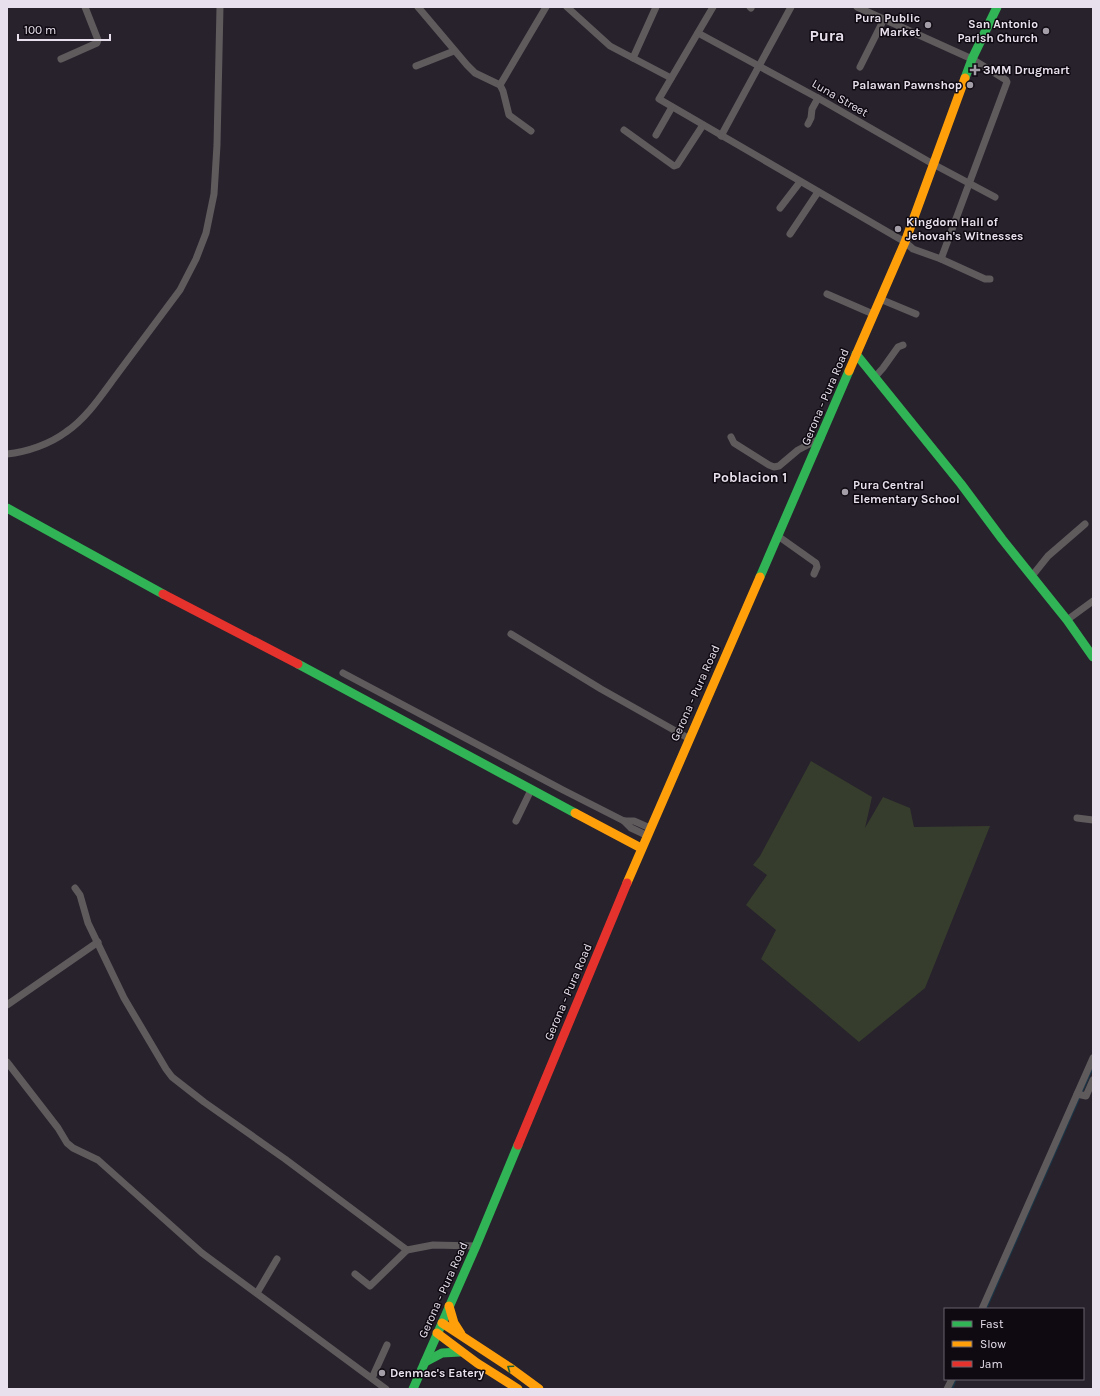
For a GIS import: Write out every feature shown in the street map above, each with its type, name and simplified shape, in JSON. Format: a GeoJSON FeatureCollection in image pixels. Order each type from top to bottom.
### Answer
{"type":"FeatureCollection","features":[{"type":"Feature","properties":{"kind":"main road","name":"Gerona - Pura Road"},"geometry":{"type":"LineString","coordinates":[[413,1389],[476,1246],[648,831],[821,438],[905,242],[972,59],[997,7]]}},
{"type":"Feature","properties":{"kind":"main road"},"geometry":{"type":"LineString","coordinates":[[856,354],[961,484],[1067,620],[1090,646],[1093,657]]}},
{"type":"Feature","properties":{"kind":"main road"},"geometry":{"type":"LineString","coordinates":[[7,508],[140,582],[254,640],[641,848]]}},
{"type":"Feature","properties":{"kind":"main road"},"geometry":{"type":"LineString","coordinates":[[449,1306],[454,1323],[463,1337]]}},
{"type":"Feature","properties":{"kind":"main road"},"geometry":{"type":"LineString","coordinates":[[442,1323],[509,1367],[538,1389]]}},
{"type":"Feature","properties":{"kind":"main road"},"geometry":{"type":"LineString","coordinates":[[437,1333],[460,1352],[508,1386],[518,1389]]}},
{"type":"Feature","properties":{"kind":"main road"},"geometry":{"type":"LineString","coordinates":[[425,1362],[442,1353],[460,1352]]}},
{"type":"Feature","properties":{"kind":"street"},"geometry":{"type":"LineString","coordinates":[[61,59],[97,43],[98,40],[85,7]]}},
{"type":"Feature","properties":{"kind":"street"},"geometry":{"type":"LineString","coordinates":[[7,454],[16,453],[52,441],[67,432],[83,417],[152,328],[188,277],[206,233],[214,194],[217,145],[220,7]]}},
{"type":"Feature","properties":{"kind":"street"},"geometry":{"type":"LineString","coordinates":[[418,7],[454,51],[475,73],[500,84],[510,115],[531,132]]}},
{"type":"Feature","properties":{"kind":"street"},"geometry":{"type":"LineString","coordinates":[[500,84],[546,7]]}},
{"type":"Feature","properties":{"kind":"street"},"geometry":{"type":"LineString","coordinates":[[567,7],[610,46],[671,78]]}},
{"type":"Feature","properties":{"kind":"street"},"geometry":{"type":"LineString","coordinates":[[633,58],[656,7]]}},
{"type":"Feature","properties":{"kind":"street"},"geometry":{"type":"LineString","coordinates":[[713,7],[659,99],[905,242],[913,249],[990,280]]}},
{"type":"Feature","properties":{"kind":"street"},"geometry":{"type":"LineString","coordinates":[[721,136],[791,7]]}},
{"type":"Feature","properties":{"kind":"street"},"geometry":{"type":"LineString","coordinates":[[857,7],[972,59],[1005,77],[1007,82],[941,259]]}},
{"type":"Feature","properties":{"kind":"street"},"geometry":{"type":"LineString","coordinates":[[860,67],[884,19]]}},
{"type":"Feature","properties":{"kind":"street","name":"Luna Street"},"geometry":{"type":"LineString","coordinates":[[698,32],[818,98],[933,164],[995,197]]}},
{"type":"Feature","properties":{"kind":"street"},"geometry":{"type":"LineString","coordinates":[[416,66],[454,51]]}},
{"type":"Feature","properties":{"kind":"street"},"geometry":{"type":"LineString","coordinates":[[808,124],[811,118],[812,109],[818,98]]}},
{"type":"Feature","properties":{"kind":"street"},"geometry":{"type":"LineString","coordinates":[[656,135],[672,107]]}},
{"type":"Feature","properties":{"kind":"street"},"geometry":{"type":"LineString","coordinates":[[624,130],[674,166],[703,125]]}},
{"type":"Feature","properties":{"kind":"street"},"geometry":{"type":"LineString","coordinates":[[780,208],[800,182]]}},
{"type":"Feature","properties":{"kind":"street"},"geometry":{"type":"LineString","coordinates":[[790,234],[818,192]]}},
{"type":"Feature","properties":{"kind":"street"},"geometry":{"type":"LineString","coordinates":[[827,294],[873,314]]}},
{"type":"Feature","properties":{"kind":"street"},"geometry":{"type":"LineString","coordinates":[[880,299],[916,314]]}},
{"type":"Feature","properties":{"kind":"street"},"geometry":{"type":"LineString","coordinates":[[874,376],[898,347],[903,345]]}},
{"type":"Feature","properties":{"kind":"street"},"geometry":{"type":"LineString","coordinates":[[731,437],[734,443],[774,467],[779,466],[798,450],[821,438]]}},
{"type":"Feature","properties":{"kind":"street"},"geometry":{"type":"LineString","coordinates":[[1032,576],[1048,556],[1085,524]]}},
{"type":"Feature","properties":{"kind":"street"},"geometry":{"type":"LineString","coordinates":[[778,536],[816,563],[817,567],[814,574]]}},
{"type":"Feature","properties":{"kind":"street"},"geometry":{"type":"LineString","coordinates":[[1067,620],[1093,601]]}},
{"type":"Feature","properties":{"kind":"street"},"geometry":{"type":"LineString","coordinates":[[511,634],[601,689],[688,738]]}},
{"type":"Feature","properties":{"kind":"street"},"geometry":{"type":"LineString","coordinates":[[343,673],[624,821],[634,821],[648,831]]}},
{"type":"Feature","properties":{"kind":"street"},"geometry":{"type":"LineString","coordinates":[[516,821],[531,790]]}},
{"type":"Feature","properties":{"kind":"street"},"geometry":{"type":"LineString","coordinates":[[1077,818],[1093,820]]}},
{"type":"Feature","properties":{"kind":"street"},"geometry":{"type":"LineString","coordinates":[[75,888],[80,895],[88,923],[124,998],[172,1077],[407,1250]]}},
{"type":"Feature","properties":{"kind":"street"},"geometry":{"type":"LineString","coordinates":[[7,1005],[98,942]]}},
{"type":"Feature","properties":{"kind":"street"},"geometry":{"type":"LineString","coordinates":[[982,1308],[1079,1095],[1093,1058]]}},
{"type":"Feature","properties":{"kind":"street"},"geometry":{"type":"LineString","coordinates":[[7,1062],[73,1148],[98,1160],[202,1253],[386,1389]]}},
{"type":"Feature","properties":{"kind":"street"},"geometry":{"type":"LineString","coordinates":[[1079,1095],[1086,1096],[1088,1094],[1093,1080]]}},
{"type":"Feature","properties":{"kind":"street"},"geometry":{"type":"LineString","coordinates":[[355,1274],[370,1286],[407,1250],[433,1246],[476,1246]]}},
{"type":"Feature","properties":{"kind":"street"},"geometry":{"type":"LineString","coordinates":[[258,1293],[277,1260]]}},
{"type":"Feature","properties":{"kind":"street"},"geometry":{"type":"LineString","coordinates":[[372,1378],[387,1345]]}},
{"type":"Feature","properties":{"kind":"green space"},"geometry":{"type":"Polygon","coordinates":[[[811,761],[872,797],[865,828],[883,797],[910,808],[914,827],[990,826],[925,988],[859,1042],[761,959],[776,930],[746,905],[767,875],[753,865],[760,856],[811,761]]]}},
{"type":"Feature","properties":{"kind":"waterway"},"geometry":{"type":"LineString","coordinates":[[986,1308],[1093,1067]]}},
{"type":"Feature","properties":{"kind":"waterway"},"geometry":{"type":"LineString","coordinates":[[952,1389],[956,1380]]}},
{"type":"Feature","properties":{"kind":"traffic: fast"},"geometry":{"type":"LineString","coordinates":[[965,78],[972,59],[997,7]]}},
{"type":"Feature","properties":{"kind":"traffic: fast"},"geometry":{"type":"LineString","coordinates":[[856,354],[961,484],[1002,539],[1067,620],[1093,657]]}},
{"type":"Feature","properties":{"kind":"traffic: fast"},"geometry":{"type":"LineString","coordinates":[[760,577],[849,371]]}},
{"type":"Feature","properties":{"kind":"traffic: fast"},"geometry":{"type":"LineString","coordinates":[[7,508],[163,594]]}},
{"type":"Feature","properties":{"kind":"traffic: fast"},"geometry":{"type":"LineString","coordinates":[[298,664],[575,813]]}},
{"type":"Feature","properties":{"kind":"traffic: fast"},"geometry":{"type":"LineString","coordinates":[[413,1389],[476,1246],[518,1145]]}},
{"type":"Feature","properties":{"kind":"traffic: fast"},"geometry":{"type":"LineString","coordinates":[[425,1362],[442,1353],[460,1352]]}},
{"type":"Feature","properties":{"kind":"traffic: slow"},"geometry":{"type":"LineString","coordinates":[[849,371],[905,242],[965,78]]}},
{"type":"Feature","properties":{"kind":"traffic: slow"},"geometry":{"type":"LineString","coordinates":[[627,883],[760,577]]}},
{"type":"Feature","properties":{"kind":"traffic: slow"},"geometry":{"type":"LineString","coordinates":[[575,813],[641,848]]}},
{"type":"Feature","properties":{"kind":"traffic: slow"},"geometry":{"type":"LineString","coordinates":[[449,1306],[454,1323],[461,1334]]}},
{"type":"Feature","properties":{"kind":"traffic: slow"},"geometry":{"type":"LineString","coordinates":[[442,1323],[509,1367],[539,1389]]}},
{"type":"Feature","properties":{"kind":"traffic: slow"},"geometry":{"type":"LineString","coordinates":[[437,1333],[477,1363],[518,1389]]}},
{"type":"Feature","properties":{"kind":"traffic: jam"},"geometry":{"type":"LineString","coordinates":[[163,594],[298,664]]}},
{"type":"Feature","properties":{"kind":"traffic: jam"},"geometry":{"type":"LineString","coordinates":[[518,1145],[627,883]]}},
{"type":"Feature","properties":{"kind":"place","name":"Pura Public Market"},"geometry":{"type":"Point","coordinates":[928,25]}},
{"type":"Feature","properties":{"kind":"place","name":"San Antonio Parish Church"},"geometry":{"type":"Point","coordinates":[1046,31]}},
{"type":"Feature","properties":{"kind":"place","name":"3MM Drugmart"},"geometry":{"type":"Point","coordinates":[975,70]}},
{"type":"Feature","properties":{"kind":"place","name":"Palawan Pawnshop"},"geometry":{"type":"Point","coordinates":[970,85]}},
{"type":"Feature","properties":{"kind":"place","name":"Kingdom Hall of Jehovah's Witnesses"},"geometry":{"type":"Point","coordinates":[898,229]}},
{"type":"Feature","properties":{"kind":"place","name":"Pura Central Elementary School"},"geometry":{"type":"Point","coordinates":[845,492]}},
{"type":"Feature","properties":{"kind":"place","name":"Denmac's Eatery"},"geometry":{"type":"Point","coordinates":[382,1373]}},
{"type":"Feature","properties":{"kind":"district","name":"Pura"},"geometry":{"type":"Point","coordinates":[827,35]}},
{"type":"Feature","properties":{"kind":"district","name":"Poblacion 1"},"geometry":{"type":"Point","coordinates":[750,477]}}]}
